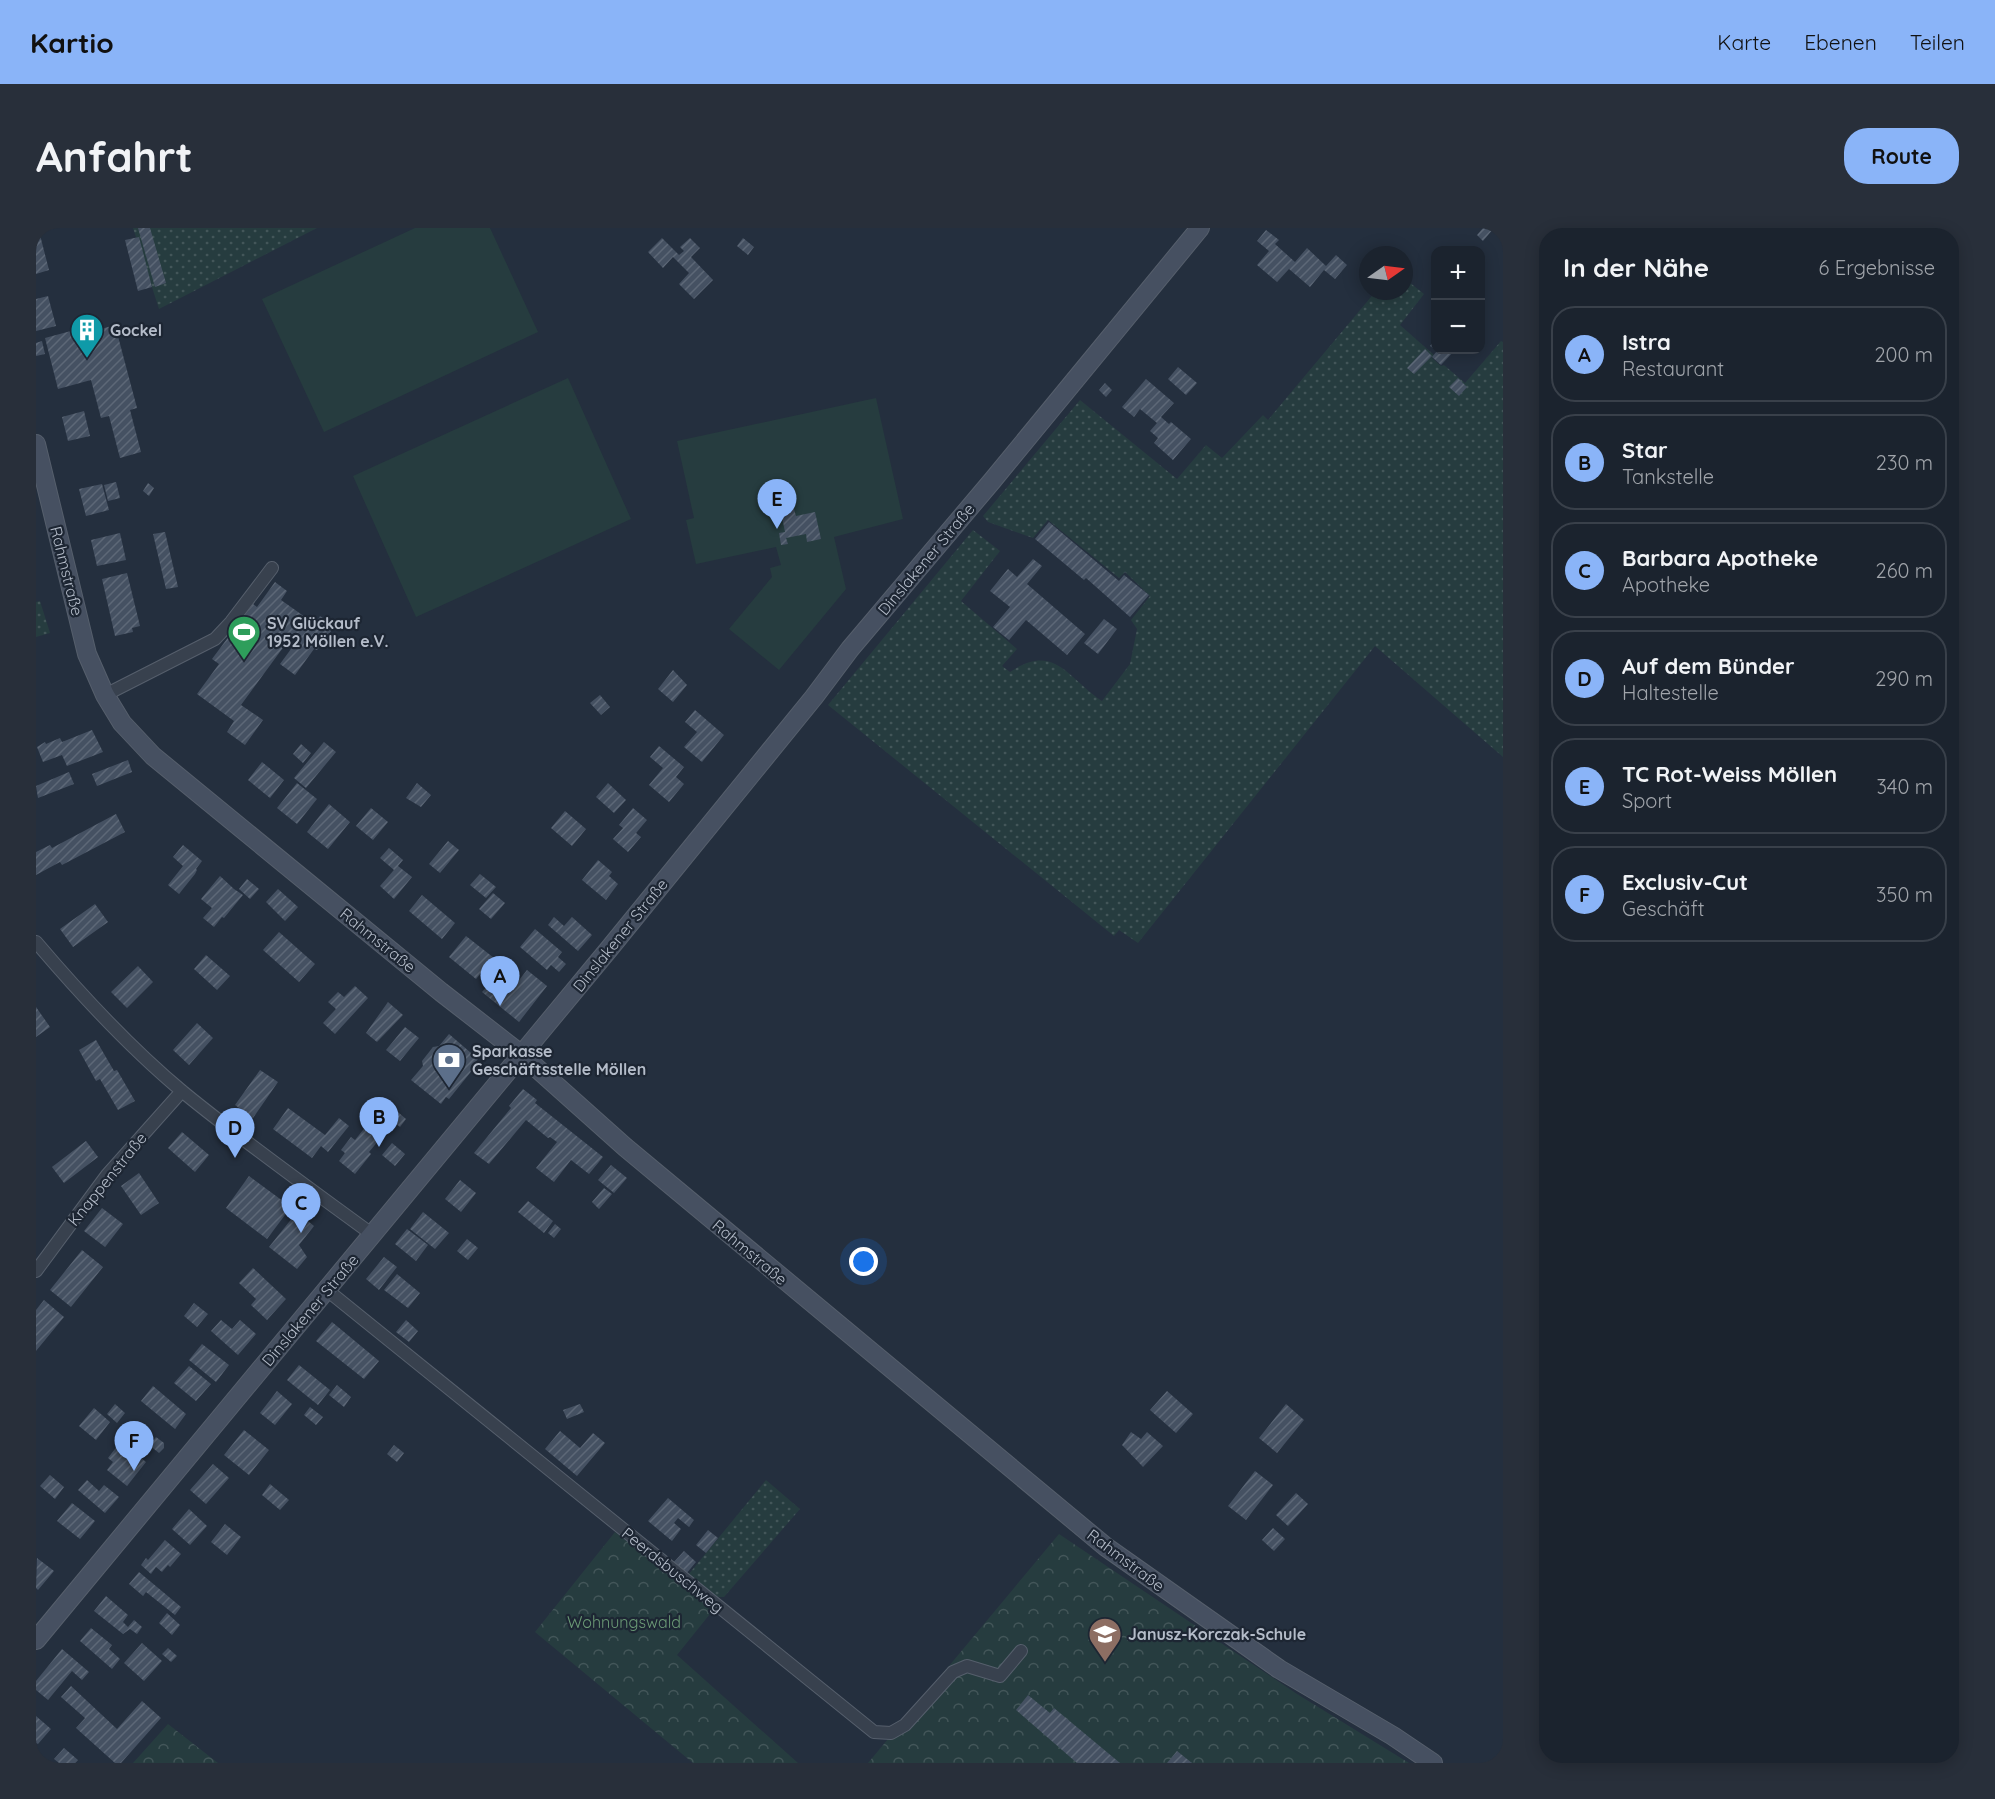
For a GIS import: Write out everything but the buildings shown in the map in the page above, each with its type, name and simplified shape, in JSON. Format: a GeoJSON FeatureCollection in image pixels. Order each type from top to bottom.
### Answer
{"type":"FeatureCollection","features":[{"type":"Feature","properties":{"kind":"main road","name":"Dinslakener Straße"},"geometry":{"type":"LineString","coordinates":[[36,1640],[522,1055],[814,697],[850,649],[1200,228]]}},
{"type":"Feature","properties":{"kind":"main road","name":"Rahmstraße"},"geometry":{"type":"LineString","coordinates":[[36,444],[87,654],[105,695],[122,723],[153,756],[441,992],[522,1055],[634,1155],[1106,1547],[1279,1669],[1393,1736],[1433,1763]]}},
{"type":"Feature","properties":{"kind":"street"},"geometry":{"type":"LineString","coordinates":[[105,695],[215,639],[231,622],[272,568]]}},
{"type":"Feature","properties":{"kind":"street"},"geometry":{"type":"LineString","coordinates":[[36,942],[102,1016],[182,1091],[373,1234]]}},
{"type":"Feature","properties":{"kind":"street","name":"Knappenstraße"},"geometry":{"type":"LineString","coordinates":[[36,1270],[107,1175],[182,1091]]}},
{"type":"Feature","properties":{"kind":"street","name":"Peerdsbuschweg"},"geometry":{"type":"LineString","coordinates":[[327,1290],[874,1732],[891,1733],[905,1725],[953,1671],[967,1666],[1000,1676],[1021,1651]]}},
{"type":"Feature","properties":{"kind":"green space"},"geometry":{"type":"Polygon","coordinates":[[[133,228],[317,228],[159,309],[133,228]]]}},
{"type":"Feature","properties":{"kind":"green space"},"geometry":{"type":"Polygon","coordinates":[[[415,228],[490,228],[538,332],[324,432],[262,299],[415,228]]]}},
{"type":"Feature","properties":{"kind":"green space"},"geometry":{"type":"Polygon","coordinates":[[[1413,285],[1424,294],[1400,325],[1434,355],[1432,358],[1465,383],[1501,341],[1503,342],[1503,757],[1375,646],[1138,943],[1119,930],[1114,936],[828,705],[973,530],[1000,551],[961,601],[1017,649],[1002,666],[1010,672],[1025,664],[1038,661],[1050,662],[1060,667],[1102,701],[1130,664],[1137,629],[1131,620],[1150,596],[1125,572],[1119,578],[1048,520],[1033,538],[988,522],[983,516],[1080,400],[1177,479],[1206,445],[1222,458],[1263,415],[1268,420],[1368,300],[1413,300],[1413,285]]]}},
{"type":"Feature","properties":{"kind":"green space"},"geometry":{"type":"Polygon","coordinates":[[[568,378],[631,519],[416,617],[353,476],[568,378]]]}},
{"type":"Feature","properties":{"kind":"green space"},"geometry":{"type":"Polygon","coordinates":[[[876,398],[903,519],[834,537],[846,589],[779,670],[729,629],[772,577],[770,568],[781,565],[776,547],[696,564],[686,520],[694,518],[677,441],[876,398]]]}},
{"type":"Feature","properties":{"kind":"green space"},"geometry":{"type":"Polygon","coordinates":[[[40,601],[50,633],[36,637],[36,602],[40,601]]]}},
{"type":"Feature","properties":{"kind":"green space"},"geometry":{"type":"Polygon","coordinates":[[[766,1480],[800,1509],[724,1597],[715,1597],[688,1575],[766,1480]]]}},
{"type":"Feature","properties":{"kind":"green space","name":"Wohnungswald"},"geometry":{"type":"Polygon","coordinates":[[[615,1532],[714,1609],[677,1655],[798,1763],[693,1763],[535,1632],[615,1532]]]}},
{"type":"Feature","properties":{"kind":"green space"},"geometry":{"type":"Polygon","coordinates":[[[1059,1534],[1297,1694],[1409,1763],[868,1763],[1059,1534]]]}},
{"type":"Feature","properties":{"kind":"green space"},"geometry":{"type":"Polygon","coordinates":[[[168,1724],[218,1763],[133,1763],[168,1724]]]}},
{"type":"Feature","properties":{"kind":"place","name":"Gockel"},"geometry":{"type":"Point","coordinates":[87,359]}},
{"type":"Feature","properties":{"kind":"place","name":"TC Rot-Weiss Möllen"},"geometry":{"type":"Point","coordinates":[777,529]}},
{"type":"Feature","properties":{"kind":"place","name":"SV Glückauf 1952 Möllen e.V."},"geometry":{"type":"Point","coordinates":[244,661]}},
{"type":"Feature","properties":{"kind":"place","name":"Istra"},"geometry":{"type":"Point","coordinates":[500,1006]}},
{"type":"Feature","properties":{"kind":"place","name":"Sparkasse Geschäftsstelle Möllen"},"geometry":{"type":"Point","coordinates":[449,1089]}},
{"type":"Feature","properties":{"kind":"place","name":"Star"},"geometry":{"type":"Point","coordinates":[379,1147]}},
{"type":"Feature","properties":{"kind":"place","name":"Auf dem Bünder"},"geometry":{"type":"Point","coordinates":[235,1158]}},
{"type":"Feature","properties":{"kind":"place","name":"Barbara Apotheke"},"geometry":{"type":"Point","coordinates":[301,1233]}},
{"type":"Feature","properties":{"kind":"place","name":"Exclusiv-Cut"},"geometry":{"type":"Point","coordinates":[134,1471]}},
{"type":"Feature","properties":{"kind":"place","name":"Janusz-Korczak-Schule"},"geometry":{"type":"Point","coordinates":[1105,1663]}}]}
